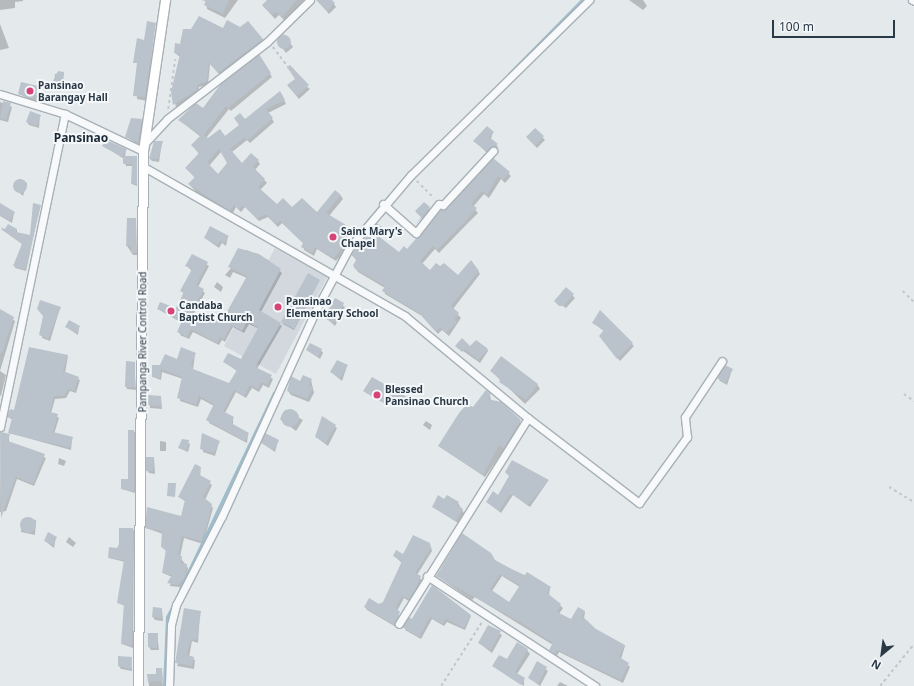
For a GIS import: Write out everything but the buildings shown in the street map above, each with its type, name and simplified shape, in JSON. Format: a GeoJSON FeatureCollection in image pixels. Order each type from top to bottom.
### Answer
{"type":"FeatureCollection","features":[{"type":"Feature","properties":{"kind":"main road","name":"Pampanga River Control Road"},"geometry":{"type":"LineString","coordinates":[[138,686],[144,147],[165,0]]}},
{"type":"Feature","properties":{"kind":"street"},"geometry":{"type":"LineString","coordinates":[[0,94],[65,114],[144,147],[167,119],[267,42],[310,0]]}},
{"type":"Feature","properties":{"kind":"street"},"geometry":{"type":"LineString","coordinates":[[169,686],[171,625],[176,605],[222,516],[334,276],[349,248],[383,204],[411,175],[589,0]]}},
{"type":"Feature","properties":{"kind":"street"},"geometry":{"type":"LineString","coordinates":[[0,427],[65,114]]}},
{"type":"Feature","properties":{"kind":"street"},"geometry":{"type":"LineString","coordinates":[[383,204],[415,234],[439,204],[442,205],[493,151]]}},
{"type":"Feature","properties":{"kind":"street"},"geometry":{"type":"LineString","coordinates":[[144,167],[424,329],[484,384],[639,503],[687,437],[686,417],[722,361]]}},
{"type":"Feature","properties":{"kind":"street"},"geometry":{"type":"LineString","coordinates":[[398,624],[528,418]]}},
{"type":"Feature","properties":{"kind":"street"},"geometry":{"type":"LineString","coordinates":[[427,576],[595,686]]}},
{"type":"Feature","properties":{"kind":"path"},"geometry":{"type":"LineString","coordinates":[[267,42],[283,57],[293,74]]}},
{"type":"Feature","properties":{"kind":"path"},"geometry":{"type":"LineString","coordinates":[[167,119],[175,59]]}},
{"type":"Feature","properties":{"kind":"path"},"geometry":{"type":"LineString","coordinates":[[411,175],[439,204]]}},
{"type":"Feature","properties":{"kind":"path"},"geometry":{"type":"LineString","coordinates":[[903,291],[914,302]]}},
{"type":"Feature","properties":{"kind":"path"},"geometry":{"type":"LineString","coordinates":[[904,394],[914,401]]}},
{"type":"Feature","properties":{"kind":"path"},"geometry":{"type":"LineString","coordinates":[[889,487],[914,502]]}},
{"type":"Feature","properties":{"kind":"path"},"geometry":{"type":"LineString","coordinates":[[441,686],[487,614]]}},
{"type":"Feature","properties":{"kind":"path"},"geometry":{"type":"LineString","coordinates":[[880,686],[914,644]]}},
{"type":"Feature","properties":{"kind":"shaded area","name":"Pansinao Elementary School"},"geometry":{"type":"Polygon","coordinates":[[[275,248],[328,276],[276,374],[224,346],[275,248]]]}},
{"type":"Feature","properties":{"kind":"waterway"},"geometry":{"type":"LineString","coordinates":[[509,74],[582,0]]}},
{"type":"Feature","properties":{"kind":"waterway"},"geometry":{"type":"LineString","coordinates":[[360,230],[381,205]]}},
{"type":"Feature","properties":{"kind":"waterway"},"geometry":{"type":"LineString","coordinates":[[180,589],[274,393]]}},
{"type":"Feature","properties":{"kind":"waterway"},"geometry":{"type":"LineString","coordinates":[[164,686],[167,617],[174,603]]}},
{"type":"Feature","properties":{"kind":"place","name":"Pansinao Barangay Hall"},"geometry":{"type":"Point","coordinates":[30,91]}},
{"type":"Feature","properties":{"kind":"place","name":"Saint Mary's Chapel"},"geometry":{"type":"Point","coordinates":[333,237]}},
{"type":"Feature","properties":{"kind":"place","name":"Pansinao Elementary School"},"geometry":{"type":"Point","coordinates":[278,307]}},
{"type":"Feature","properties":{"kind":"place","name":"Candaba Baptist Church"},"geometry":{"type":"Point","coordinates":[171,311]}},
{"type":"Feature","properties":{"kind":"place","name":"Blessed Pansinao Church"},"geometry":{"type":"Point","coordinates":[377,395]}},
{"type":"Feature","properties":{"kind":"district","name":"Pansinao"},"geometry":{"type":"Point","coordinates":[81,138]}}]}
